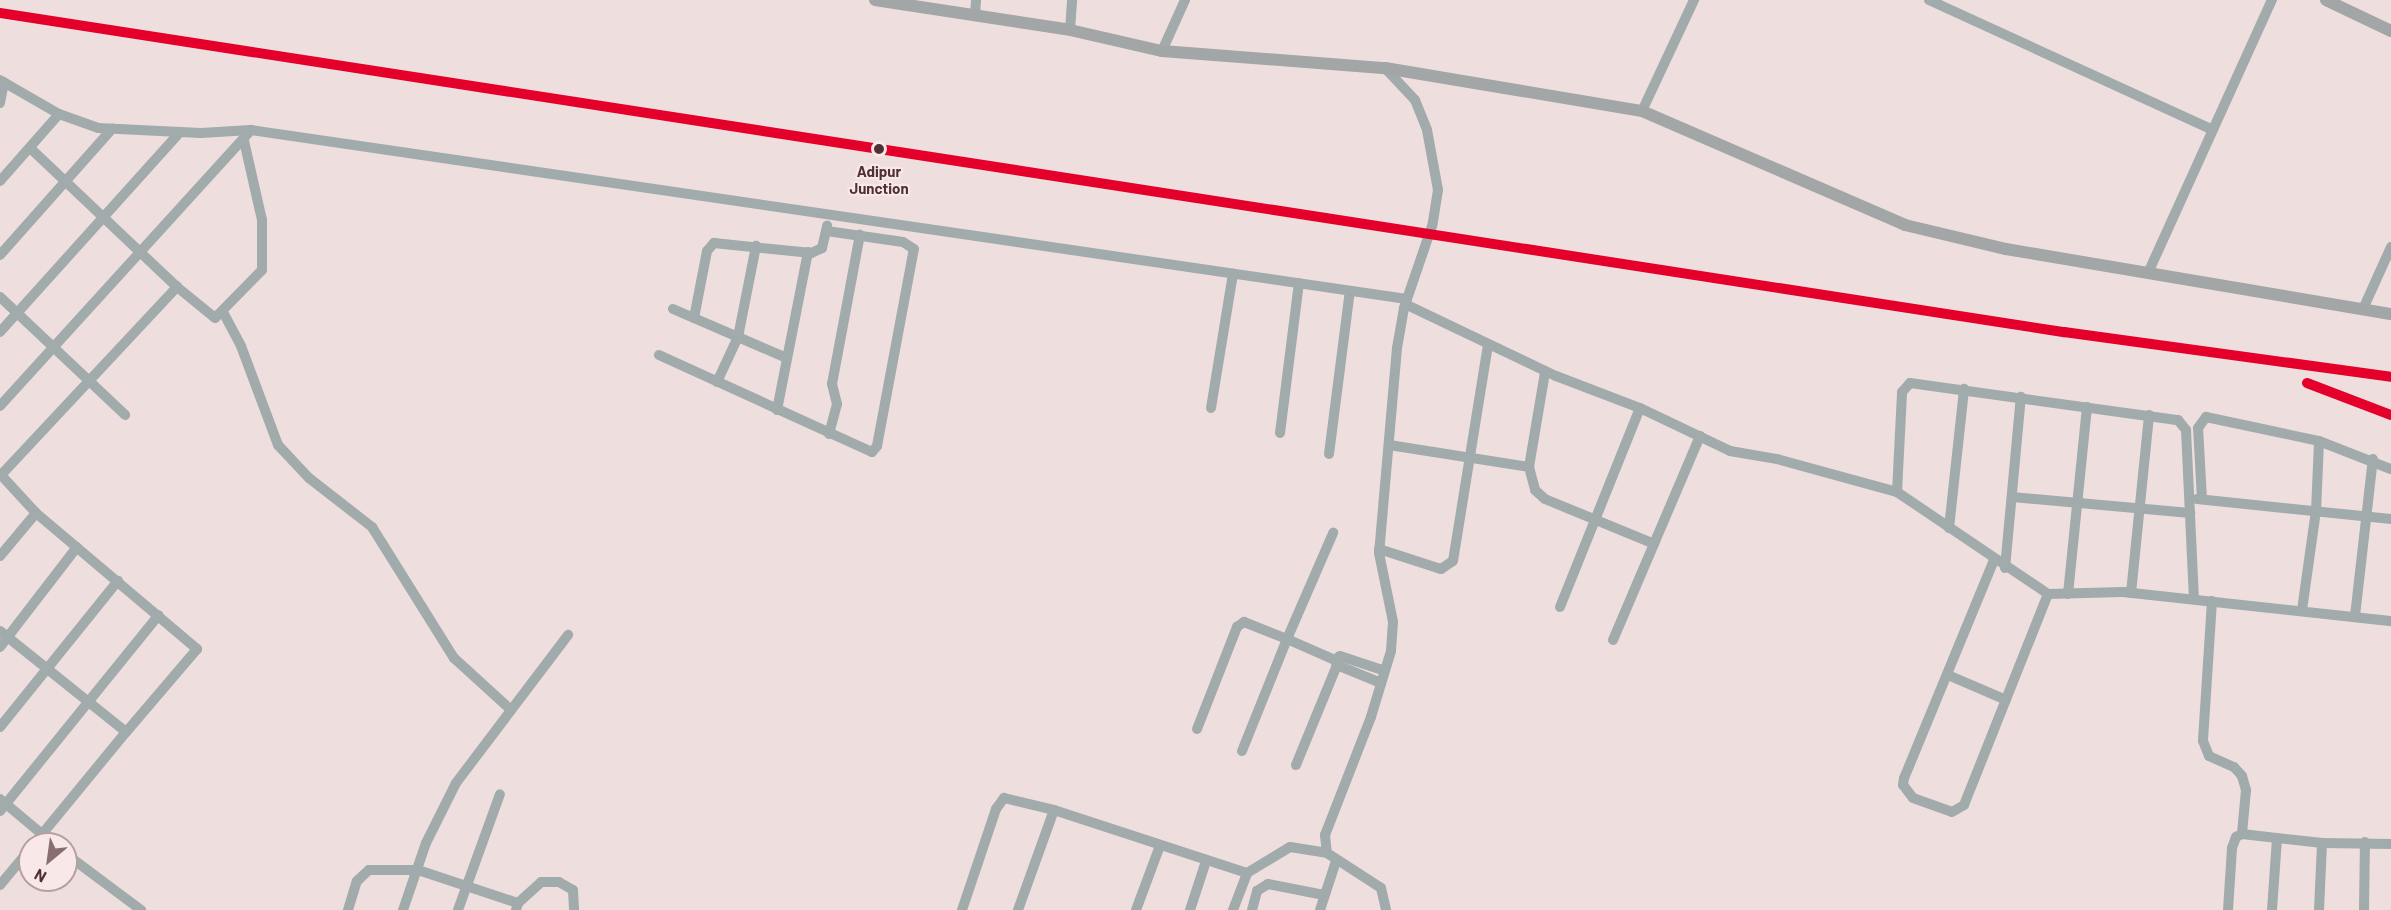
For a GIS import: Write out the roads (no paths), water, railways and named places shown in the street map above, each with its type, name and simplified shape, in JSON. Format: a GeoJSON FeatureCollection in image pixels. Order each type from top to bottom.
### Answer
{"type":"FeatureCollection","features":[{"type":"Feature","properties":{"kind":"main road"},"geometry":{"type":"LineString","coordinates":[[875,0],[1070,30],[1162,51],[1385,68],[1642,111],[1905,225],[2006,249],[2391,314]]}},
{"type":"Feature","properties":{"kind":"main road"},"geometry":{"type":"LineString","coordinates":[[2334,2],[2391,30]]}},
{"type":"Feature","properties":{"kind":"street"},"geometry":{"type":"LineString","coordinates":[[975,15],[976,0]]}},
{"type":"Feature","properties":{"kind":"street"},"geometry":{"type":"LineString","coordinates":[[1070,30],[1072,0]]}},
{"type":"Feature","properties":{"kind":"street"},"geometry":{"type":"LineString","coordinates":[[1162,51],[1185,0]]}},
{"type":"Feature","properties":{"kind":"street"},"geometry":{"type":"LineString","coordinates":[[1642,111],[1694,0]]}},
{"type":"Feature","properties":{"kind":"street"},"geometry":{"type":"LineString","coordinates":[[1929,0],[2213,130]]}},
{"type":"Feature","properties":{"kind":"street"},"geometry":{"type":"LineString","coordinates":[[2148,273],[2272,0]]}},
{"type":"Feature","properties":{"kind":"street"},"geometry":{"type":"LineString","coordinates":[[1327,853],[1325,835],[1391,651],[1393,622],[1379,549],[1389,446],[1406,302],[1432,226],[1438,190],[1436,166],[1415,100],[1385,68]]}},
{"type":"Feature","properties":{"kind":"street"},"geometry":{"type":"LineString","coordinates":[[0,104],[2,81],[59,114],[98,128],[180,132],[252,130],[829,217],[1299,283],[1406,302],[1545,372],[1640,408],[1739,454],[1777,459],[1897,492],[1994,560],[2048,594],[2131,593],[2391,621]]}},
{"type":"Feature","properties":{"kind":"street"},"geometry":{"type":"LineString","coordinates":[[0,182],[59,114]]}},
{"type":"Feature","properties":{"kind":"street"},"geometry":{"type":"LineString","coordinates":[[0,255],[63,181],[112,129]]}},
{"type":"Feature","properties":{"kind":"street"},"geometry":{"type":"LineString","coordinates":[[0,406],[139,251],[252,130]]}},
{"type":"Feature","properties":{"kind":"street"},"geometry":{"type":"LineString","coordinates":[[0,332],[180,132]]}},
{"type":"Feature","properties":{"kind":"street"},"geometry":{"type":"LineString","coordinates":[[30,148],[210,317],[223,312],[264,265],[262,220],[244,141]]}},
{"type":"Feature","properties":{"kind":"street"},"geometry":{"type":"LineString","coordinates":[[694,318],[710,246],[719,242],[808,252],[822,248],[829,217]]}},
{"type":"Feature","properties":{"kind":"street"},"geometry":{"type":"LineString","coordinates":[[659,355],[868,452],[875,450],[914,254],[909,244],[903,242],[826,231]]}},
{"type":"Feature","properties":{"kind":"street"},"geometry":{"type":"LineString","coordinates":[[829,434],[837,404],[832,384],[860,236]]}},
{"type":"Feature","properties":{"kind":"street"},"geometry":{"type":"LineString","coordinates":[[717,382],[738,337],[756,246]]}},
{"type":"Feature","properties":{"kind":"street"},"geometry":{"type":"LineString","coordinates":[[2363,309],[2391,247]]}},
{"type":"Feature","properties":{"kind":"street"},"geometry":{"type":"LineString","coordinates":[[777,410],[808,252]]}},
{"type":"Feature","properties":{"kind":"street"},"geometry":{"type":"LineString","coordinates":[[1211,408],[1233,274]]}},
{"type":"Feature","properties":{"kind":"street"},"geometry":{"type":"LineString","coordinates":[[1280,433],[1299,283]]}},
{"type":"Feature","properties":{"kind":"street"},"geometry":{"type":"LineString","coordinates":[[44,832],[126,732],[196,653],[195,645],[36,513],[1,475],[177,287]]}},
{"type":"Feature","properties":{"kind":"street"},"geometry":{"type":"LineString","coordinates":[[1329,454],[1350,291]]}},
{"type":"Feature","properties":{"kind":"street"},"geometry":{"type":"LineString","coordinates":[[0,297],[90,380],[124,415]]}},
{"type":"Feature","properties":{"kind":"street"},"geometry":{"type":"LineString","coordinates":[[673,309],[788,358]]}},
{"type":"Feature","properties":{"kind":"street"},"geometry":{"type":"LineString","coordinates":[[223,312],[242,346],[278,446],[332,498],[372,527],[454,658],[511,710]]}},
{"type":"Feature","properties":{"kind":"street"},"geometry":{"type":"LineString","coordinates":[[1379,549],[1441,569],[1448,567],[1456,555],[1488,344]]}},
{"type":"Feature","properties":{"kind":"street"},"geometry":{"type":"LineString","coordinates":[[1545,372],[1528,467],[1532,484],[1540,496],[1654,544]]}},
{"type":"Feature","properties":{"kind":"street"},"geometry":{"type":"LineString","coordinates":[[1897,492],[1905,385],[1917,383],[1964,389],[2178,420],[2186,430],[2194,599]]}},
{"type":"Feature","properties":{"kind":"street"},"geometry":{"type":"LineString","coordinates":[[1949,528],[1964,389]]}},
{"type":"Feature","properties":{"kind":"street"},"geometry":{"type":"LineString","coordinates":[[2006,568],[2021,397]]}},
{"type":"Feature","properties":{"kind":"street"},"geometry":{"type":"LineString","coordinates":[[2068,594],[2087,407]]}},
{"type":"Feature","properties":{"kind":"street"},"geometry":{"type":"LineString","coordinates":[[1560,607],[1640,408]]}},
{"type":"Feature","properties":{"kind":"street"},"geometry":{"type":"LineString","coordinates":[[2131,593],[2149,415]]}},
{"type":"Feature","properties":{"kind":"street"},"geometry":{"type":"LineString","coordinates":[[2202,499],[2198,428],[2206,417],[2319,441],[2373,459],[2391,469]]}},
{"type":"Feature","properties":{"kind":"street"},"geometry":{"type":"LineString","coordinates":[[1613,640],[1700,436]]}},
{"type":"Feature","properties":{"kind":"street"},"geometry":{"type":"LineString","coordinates":[[2302,610],[2316,511],[2319,441]]}},
{"type":"Feature","properties":{"kind":"street"},"geometry":{"type":"LineString","coordinates":[[1389,446],[1528,467]]}},
{"type":"Feature","properties":{"kind":"street"},"geometry":{"type":"LineString","coordinates":[[2355,616],[2373,459]]}},
{"type":"Feature","properties":{"kind":"street"},"geometry":{"type":"LineString","coordinates":[[2012,497],[2190,513]]}},
{"type":"Feature","properties":{"kind":"street"},"geometry":{"type":"LineString","coordinates":[[2189,498],[2391,519]]}},
{"type":"Feature","properties":{"kind":"street"},"geometry":{"type":"LineString","coordinates":[[0,556],[36,513]]}},
{"type":"Feature","properties":{"kind":"street"},"geometry":{"type":"LineString","coordinates":[[1242,751],[1333,533]]}},
{"type":"Feature","properties":{"kind":"street"},"geometry":{"type":"LineString","coordinates":[[0,647],[4,635],[77,546]]}},
{"type":"Feature","properties":{"kind":"street"},"geometry":{"type":"LineString","coordinates":[[1994,560],[1904,778],[1903,786],[1913,798],[1952,812],[1964,805],[2048,594]]}},
{"type":"Feature","properties":{"kind":"street"},"geometry":{"type":"LineString","coordinates":[[0,727],[118,581]]}},
{"type":"Feature","properties":{"kind":"street"},"geometry":{"type":"LineString","coordinates":[[2211,601],[2203,741],[2210,756],[2234,767],[2242,776],[2246,790],[2242,834]]}},
{"type":"Feature","properties":{"kind":"street"},"geometry":{"type":"LineString","coordinates":[[39,832],[2,805],[159,615]]}},
{"type":"Feature","properties":{"kind":"street"},"geometry":{"type":"LineString","coordinates":[[1197,729],[1241,623],[1287,639],[1381,683]]}},
{"type":"Feature","properties":{"kind":"street"},"geometry":{"type":"LineString","coordinates":[[404,910],[426,843],[456,783],[568,634]]}},
{"type":"Feature","properties":{"kind":"street"},"geometry":{"type":"LineString","coordinates":[[4,635],[126,732]]}},
{"type":"Feature","properties":{"kind":"street"},"geometry":{"type":"LineString","coordinates":[[1296,765],[1340,656],[1385,671]]}},
{"type":"Feature","properties":{"kind":"street"},"geometry":{"type":"LineString","coordinates":[[1948,675],[2006,700]]}},
{"type":"Feature","properties":{"kind":"street"},"geometry":{"type":"LineString","coordinates":[[458,910],[500,794]]}},
{"type":"Feature","properties":{"kind":"street"},"geometry":{"type":"LineString","coordinates":[[962,910],[1001,801],[1008,798],[1054,810],[1159,848],[1246,873]]}},
{"type":"Feature","properties":{"kind":"street"},"geometry":{"type":"LineString","coordinates":[[1018,910],[1054,810]]}},
{"type":"Feature","properties":{"kind":"street"},"geometry":{"type":"LineString","coordinates":[[2228,910],[2232,848],[2236,837],[2242,834],[2322,843],[2391,844]]}},
{"type":"Feature","properties":{"kind":"street"},"geometry":{"type":"LineString","coordinates":[[2272,910],[2277,839]]}},
{"type":"Feature","properties":{"kind":"street"},"geometry":{"type":"LineString","coordinates":[[2364,910],[2365,842]]}},
{"type":"Feature","properties":{"kind":"street"},"geometry":{"type":"LineString","coordinates":[[2319,910],[2322,843]]}},
{"type":"Feature","properties":{"kind":"street"},"geometry":{"type":"LineString","coordinates":[[1233,910],[1246,873],[1290,847],[1327,853],[1335,861],[1381,888],[1387,908]]}},
{"type":"Feature","properties":{"kind":"street"},"geometry":{"type":"LineString","coordinates":[[1136,910],[1159,848]]}},
{"type":"Feature","properties":{"kind":"street"},"geometry":{"type":"LineString","coordinates":[[1190,910],[1206,861]]}},
{"type":"Feature","properties":{"kind":"street"},"geometry":{"type":"LineString","coordinates":[[1320,910],[1335,861]]}},
{"type":"Feature","properties":{"kind":"street"},"geometry":{"type":"LineString","coordinates":[[0,885],[18,863]]}},
{"type":"Feature","properties":{"kind":"street"},"geometry":{"type":"LineString","coordinates":[[78,863],[141,910]]}},
{"type":"Feature","properties":{"kind":"street"},"geometry":{"type":"LineString","coordinates":[[348,910],[357,881],[369,870],[418,870],[467,883],[517,906],[541,882],[560,882],[573,890],[574,910]]}},
{"type":"Feature","properties":{"kind":"street"},"geometry":{"type":"LineString","coordinates":[[1252,910],[1257,891],[1268,884],[1324,895]]}},
{"type":"Feature","properties":{"kind":"place","name":"Adipur Junction"},"geometry":{"type":"Point","coordinates":[879,149]}}]}
